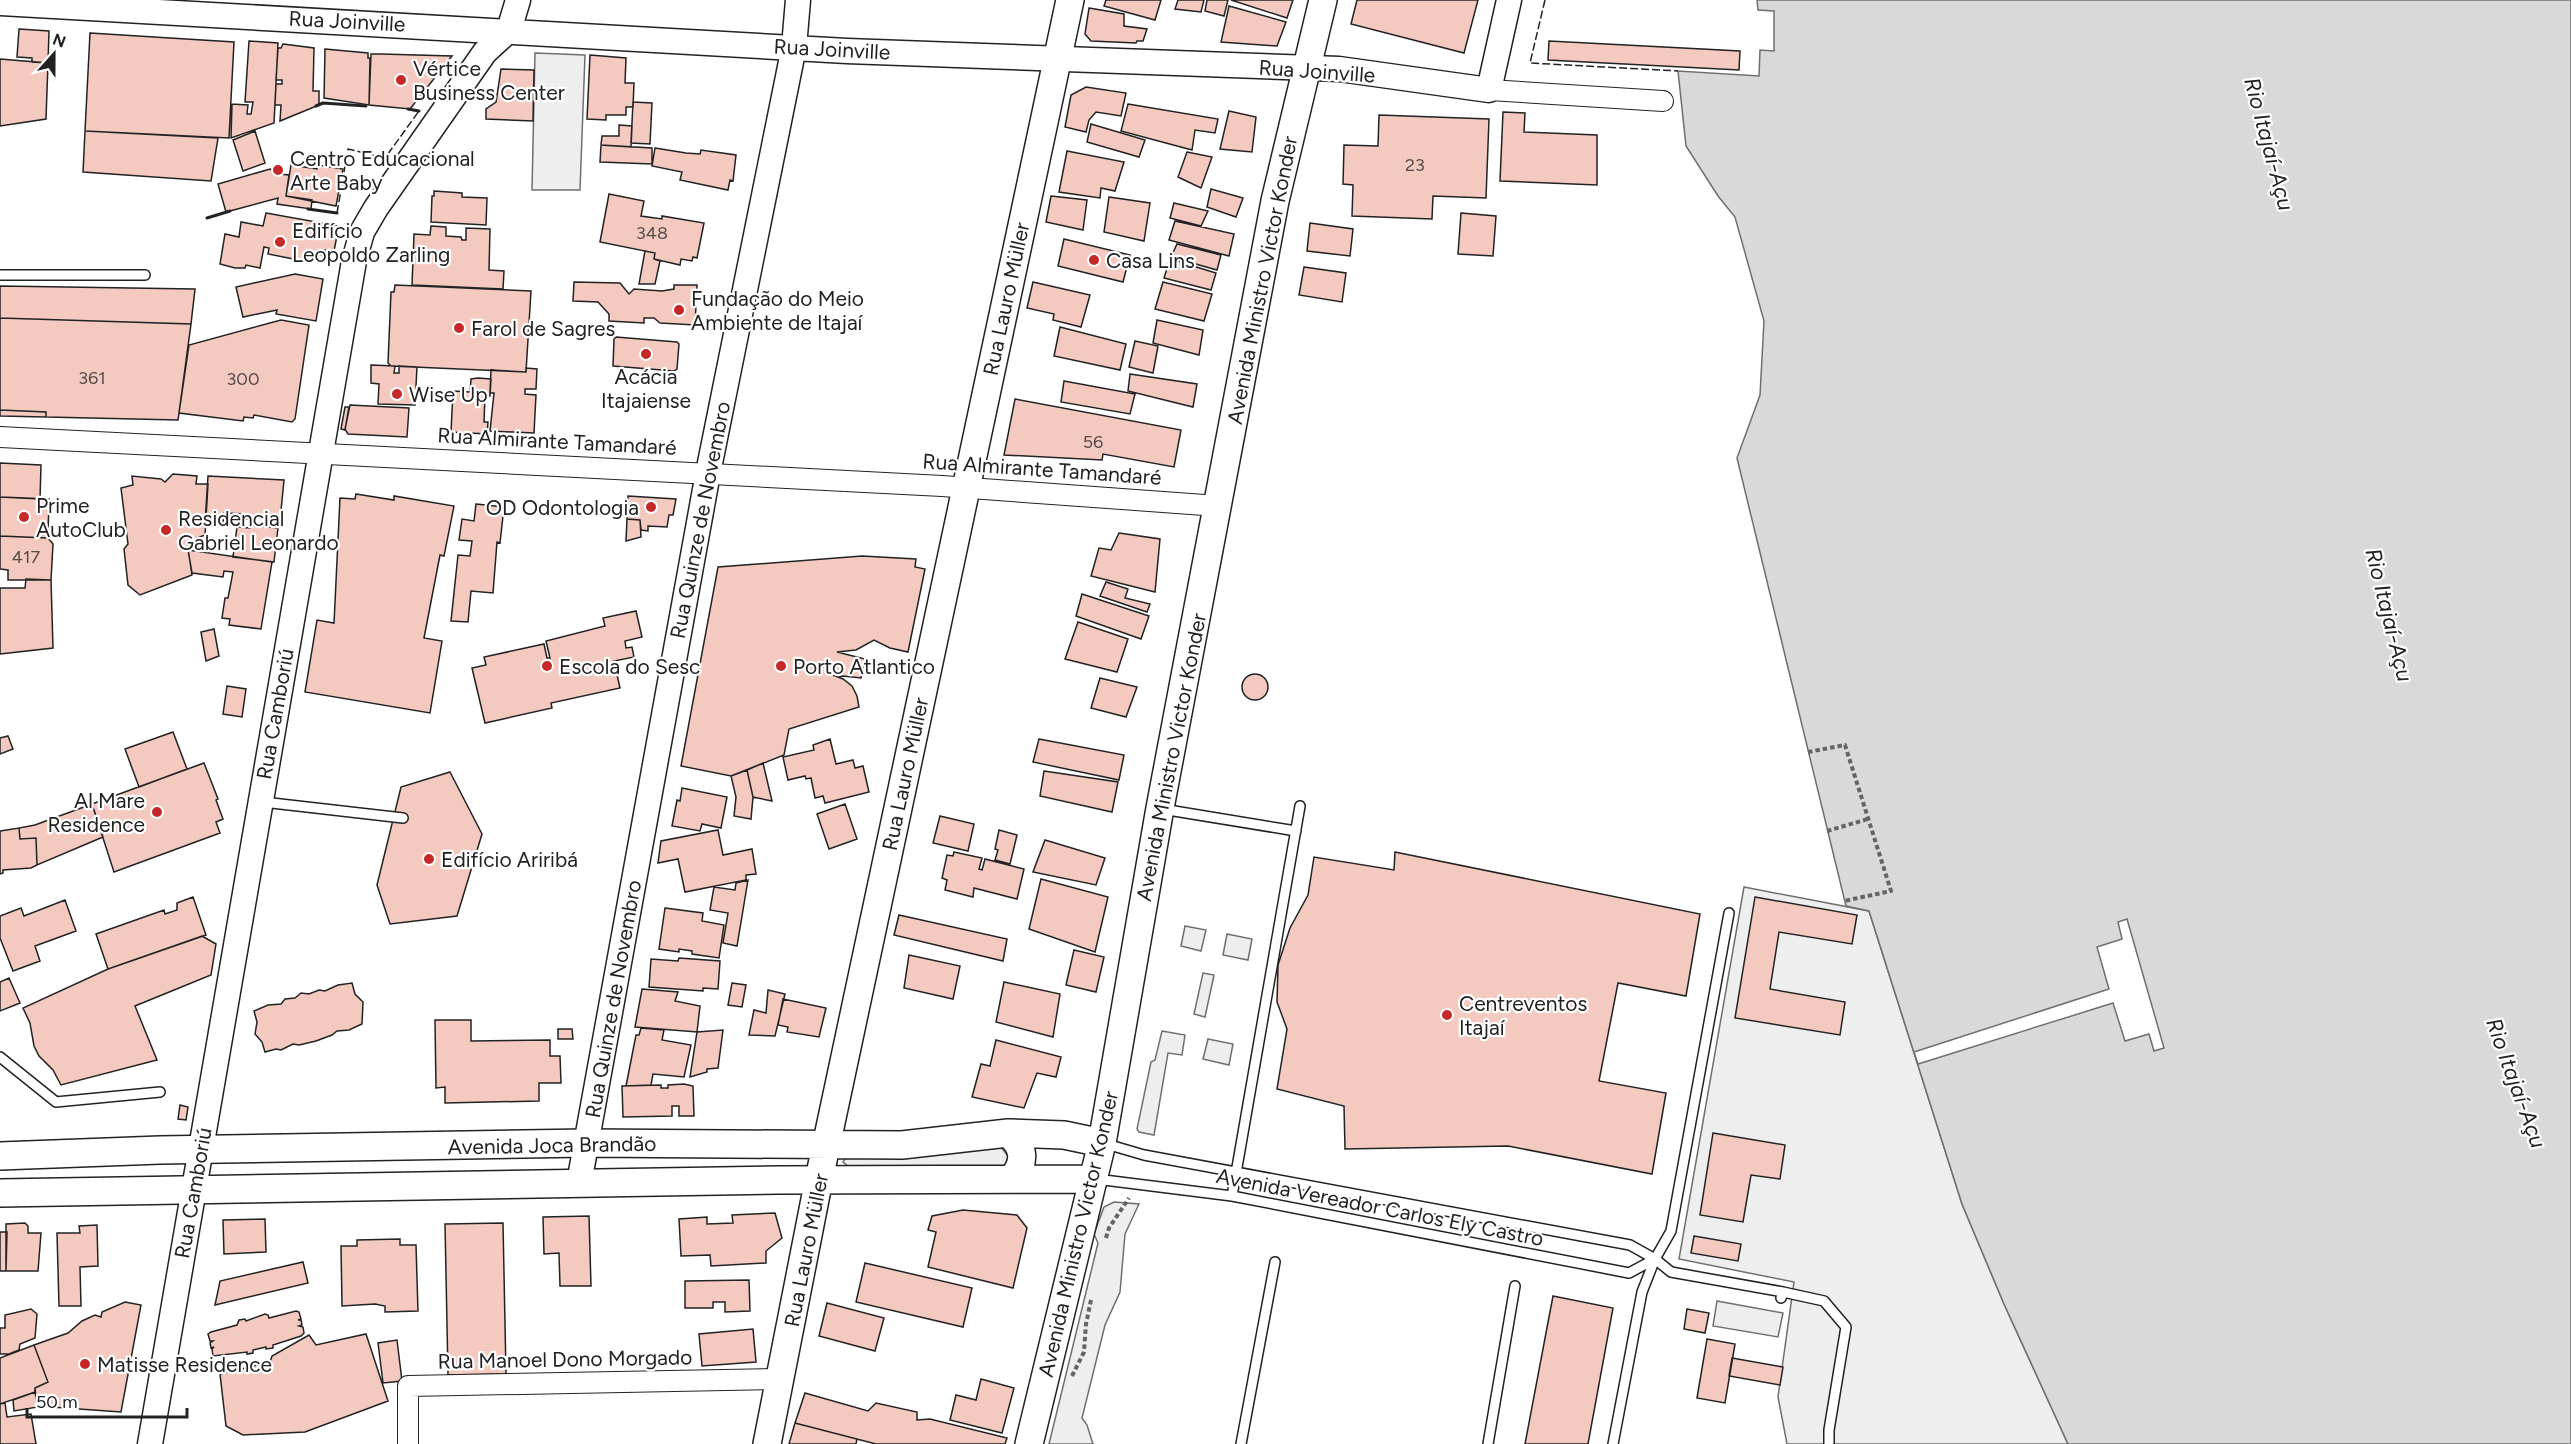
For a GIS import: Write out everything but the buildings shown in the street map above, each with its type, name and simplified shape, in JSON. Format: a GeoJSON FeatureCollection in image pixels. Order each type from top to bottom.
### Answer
{"type":"FeatureCollection","features":[{"type":"Feature","properties":{"kind":"main road","name":"Rua Lauro Müller"},"geometry":{"type":"LineString","coordinates":[[766,1444],[781,1379],[819,1179],[1070,0]]}},
{"type":"Feature","properties":{"kind":"main road","name":"Avenida Ministro Victor Konder"},"geometry":{"type":"LineString","coordinates":[[1029,1444],[1102,1143],[1160,808],[1275,201],[1323,0]]}},
{"type":"Feature","properties":{"kind":"main road","name":"Avenida Joca Brandão"},"geometry":{"type":"LineString","coordinates":[[0,1156],[586,1143],[902,1144],[1008,1133],[1064,1136],[1102,1143]]}},
{"type":"Feature","properties":{"kind":"main road"},"geometry":{"type":"LineString","coordinates":[[1008,1133],[1018,1142],[1023,1155],[1020,1168],[1012,1179]]}},
{"type":"Feature","properties":{"kind":"main road","name":"Avenida Joca Brandão"},"geometry":{"type":"LineString","coordinates":[[0,1193],[819,1179],[1094,1179]]}},
{"type":"Feature","properties":{"kind":"street"},"geometry":{"type":"LineString","coordinates":[[508,30],[518,0]]}},
{"type":"Feature","properties":{"kind":"street","name":"Rua Quinze de Novembro"},"geometry":{"type":"LineString","coordinates":[[579,1183],[708,473],[794,47],[798,0]]}},
{"type":"Feature","properties":{"kind":"street"},"geometry":{"type":"LineString","coordinates":[[1489,90],[1509,0]]}},
{"type":"Feature","properties":{"kind":"street","name":"Rua Joinville"},"geometry":{"type":"LineString","coordinates":[[0,3],[1056,60],[1339,69],[1489,90],[1663,101]]}},
{"type":"Feature","properties":{"kind":"street","name":"Rua Camboriú"},"geometry":{"type":"LineString","coordinates":[[150,1444],[319,453],[354,261],[362,232],[376,208],[485,52],[508,30]]}},
{"type":"Feature","properties":{"kind":"street","name":"Rua Almirante Tamandaré"},"geometry":{"type":"LineString","coordinates":[[0,437],[966,487],[1218,506]]}},
{"type":"Feature","properties":{"kind":"street","name":"Rua Manoel Dono Morgado"},"geometry":{"type":"LineString","coordinates":[[408,1444],[408,1386],[781,1379]]}},
{"type":"Feature","properties":{"kind":"lane"},"geometry":{"type":"LineString","coordinates":[[0,275],[145,275]]}},
{"type":"Feature","properties":{"kind":"lane"},"geometry":{"type":"LineString","coordinates":[[260,802],[403,818]]}},
{"type":"Feature","properties":{"kind":"lane"},"geometry":{"type":"LineString","coordinates":[[1232,1196],[1300,806]]}},
{"type":"Feature","properties":{"kind":"lane"},"geometry":{"type":"LineString","coordinates":[[1160,808],[1296,831]]}},
{"type":"Feature","properties":{"kind":"lane"},"geometry":{"type":"LineString","coordinates":[[1613,1444],[1642,1293],[1655,1259],[1671,1231],[1729,913]]}},
{"type":"Feature","properties":{"kind":"lane"},"geometry":{"type":"LineString","coordinates":[[0,1057],[56,1102],[160,1092]]}},
{"type":"Feature","properties":{"kind":"lane","name":"Avenida Vereador Carlos Ely Castro"},"geometry":{"type":"LineString","coordinates":[[1102,1143],[1144,1155],[1629,1245],[1655,1259],[1671,1272],[1782,1295],[1824,1301],[1846,1327],[1829,1430],[1829,1444]]}},
{"type":"Feature","properties":{"kind":"lane","name":"Avenida Vereador Carlos Ely Castro"},"geometry":{"type":"LineString","coordinates":[[1094,1179],[1232,1196],[1629,1273],[1655,1259]]}},
{"type":"Feature","properties":{"kind":"lane"},"geometry":{"type":"LineString","coordinates":[[1240,1444],[1275,1262]]}},
{"type":"Feature","properties":{"kind":"lane"},"geometry":{"type":"LineString","coordinates":[[1488,1444],[1515,1286]]}},
{"type":"Feature","properties":{"kind":"path"},"geometry":{"type":"LineString","coordinates":[[1808,752],[1845,745],[1891,891],[1844,901]]}},
{"type":"Feature","properties":{"kind":"path"},"geometry":{"type":"LineString","coordinates":[[1827,831],[1868,819]]}},
{"type":"Feature","properties":{"kind":"path"},"geometry":{"type":"LineString","coordinates":[[1104,1245],[1109,1228],[1140,1183]]}},
{"type":"Feature","properties":{"kind":"path"},"geometry":{"type":"LineString","coordinates":[[1070,1384],[1084,1352],[1086,1324],[1092,1295]]}},
{"type":"Feature","properties":{"kind":"shaded area"},"geometry":{"type":"Polygon","coordinates":[[[535,53],[585,55],[580,190],[532,190],[535,53]]]}},
{"type":"Feature","properties":{"kind":"shaded area"},"geometry":{"type":"Polygon","coordinates":[[[1744,887],[1869,911],[1962,1204],[2004,1304],[2068,1444],[1787,1444],[1778,1397],[1794,1282],[1679,1259],[1744,887]]]}},
{"type":"Feature","properties":{"kind":"shaded area"},"geometry":{"type":"Polygon","coordinates":[[[1185,926],[1206,930],[1201,951],[1181,946],[1185,926]]]}},
{"type":"Feature","properties":{"kind":"shaded area"},"geometry":{"type":"Polygon","coordinates":[[[1227,934],[1252,939],[1248,960],[1223,955],[1227,934]]]}},
{"type":"Feature","properties":{"kind":"shaded area"},"geometry":{"type":"Polygon","coordinates":[[[1203,973],[1214,975],[1205,1017],[1194,1014],[1203,973]]]}},
{"type":"Feature","properties":{"kind":"shaded area"},"geometry":{"type":"Polygon","coordinates":[[[1162,1031],[1185,1035],[1182,1055],[1168,1053],[1154,1135],[1139,1132],[1137,1129],[1151,1062],[1155,1060],[1162,1031]]]}},
{"type":"Feature","properties":{"kind":"shaded area"},"geometry":{"type":"Polygon","coordinates":[[[1208,1039],[1233,1044],[1229,1065],[1203,1059],[1208,1039]]]}},
{"type":"Feature","properties":{"kind":"shaded area"},"geometry":{"type":"Polygon","coordinates":[[[1000,1146],[1008,1156],[1007,1167],[848,1166],[843,1162],[847,1156],[1000,1146]]]}},
{"type":"Feature","properties":{"kind":"shaded area"},"geometry":{"type":"Polygon","coordinates":[[[1114,1202],[1139,1204],[1125,1234],[1120,1292],[1105,1325],[1082,1418],[1087,1425],[1093,1444],[1049,1444],[1098,1243],[1094,1234],[1104,1207],[1114,1202]]]}},
{"type":"Feature","properties":{"kind":"shaded area"},"geometry":{"type":"Polygon","coordinates":[[[1717,1301],[1783,1313],[1778,1337],[1713,1326],[1717,1301]]]}},
{"type":"Feature","properties":{"kind":"water","name":"Rio Itajaí-Açu"},"geometry":{"type":"Polygon","coordinates":[[[1757,0],[2571,0],[2571,1444],[2068,1444],[2004,1304],[1962,1204],[1869,911],[1846,906],[1737,458],[1760,395],[1764,321],[1735,217],[1718,196],[1686,146],[1678,71],[1759,76],[1760,50],[1774,51],[1774,11],[1758,10],[1757,0]]]}},
{"type":"Feature","properties":{"kind":"pier"},"geometry":{"type":"Polygon","coordinates":[[[2127,919],[2164,1048],[2154,1051],[2149,1034],[2125,1041],[2113,1003],[1918,1064],[1914,1052],[2109,989],[2097,947],[2122,939],[2118,922],[2127,919]]]}},
{"type":"Feature","properties":{"kind":"fence"},"geometry":{"type":"LineString","coordinates":[[1545,0],[1530,63],[1678,71]]}},
{"type":"Feature","properties":{"kind":"fence"},"geometry":{"type":"LineString","coordinates":[[344,172],[348,149],[385,158],[419,111]]}},
{"type":"Feature","properties":{"kind":"fence"},"geometry":{"type":"LineString","coordinates":[[337,213],[342,184]]}},
{"type":"Feature","properties":{"kind":"wall"},"geometry":{"type":"LineString","coordinates":[[316,106],[323,103],[366,106]]}},
{"type":"Feature","properties":{"kind":"wall"},"geometry":{"type":"LineString","coordinates":[[408,109],[419,111]]}},
{"type":"Feature","properties":{"kind":"wall"},"geometry":{"type":"LineString","coordinates":[[308,209],[337,213]]}},
{"type":"Feature","properties":{"kind":"wall"},"geometry":{"type":"LineString","coordinates":[[207,218],[230,211]]}},
{"type":"Feature","properties":{"kind":"place","name":"Vértice Business Center"},"geometry":{"type":"Point","coordinates":[401,80]}},
{"type":"Feature","properties":{"kind":"place","name":"Centro Educacional Arte Baby"},"geometry":{"type":"Point","coordinates":[278,170]}},
{"type":"Feature","properties":{"kind":"place","name":"Edifício Leopoldo Zarling"},"geometry":{"type":"Point","coordinates":[280,242]}},
{"type":"Feature","properties":{"kind":"place","name":"Casa Lins"},"geometry":{"type":"Point","coordinates":[1094,260]}},
{"type":"Feature","properties":{"kind":"place","name":"Fundação do Meio Ambiente de Itajaí"},"geometry":{"type":"Point","coordinates":[679,310]}},
{"type":"Feature","properties":{"kind":"place","name":"Farol de Sagres"},"geometry":{"type":"Point","coordinates":[459,328]}},
{"type":"Feature","properties":{"kind":"place","name":"Acácia Itajaiense"},"geometry":{"type":"Point","coordinates":[646,354]}},
{"type":"Feature","properties":{"kind":"place","name":"Wise Up"},"geometry":{"type":"Point","coordinates":[397,394]}},
{"type":"Feature","properties":{"kind":"place","name":"OD Odontologia"},"geometry":{"type":"Point","coordinates":[651,507]}},
{"type":"Feature","properties":{"kind":"place","name":"Prime AutoClub"},"geometry":{"type":"Point","coordinates":[24,517]}},
{"type":"Feature","properties":{"kind":"place","name":"Residencial Gabriel Leonardo"},"geometry":{"type":"Point","coordinates":[166,530]}},
{"type":"Feature","properties":{"kind":"place","name":"Escola do Sesc"},"geometry":{"type":"Point","coordinates":[547,666]}},
{"type":"Feature","properties":{"kind":"place","name":"Porto Atlantico"},"geometry":{"type":"Point","coordinates":[781,666]}},
{"type":"Feature","properties":{"kind":"place","name":"Al Mare Residence"},"geometry":{"type":"Point","coordinates":[157,812]}},
{"type":"Feature","properties":{"kind":"place","name":"Edifício Ariribá"},"geometry":{"type":"Point","coordinates":[429,859]}},
{"type":"Feature","properties":{"kind":"place","name":"Centreventos Itajaí"},"geometry":{"type":"Point","coordinates":[1447,1015]}},
{"type":"Feature","properties":{"kind":"place","name":"Matisse Residence"},"geometry":{"type":"Point","coordinates":[85,1364]}}]}
